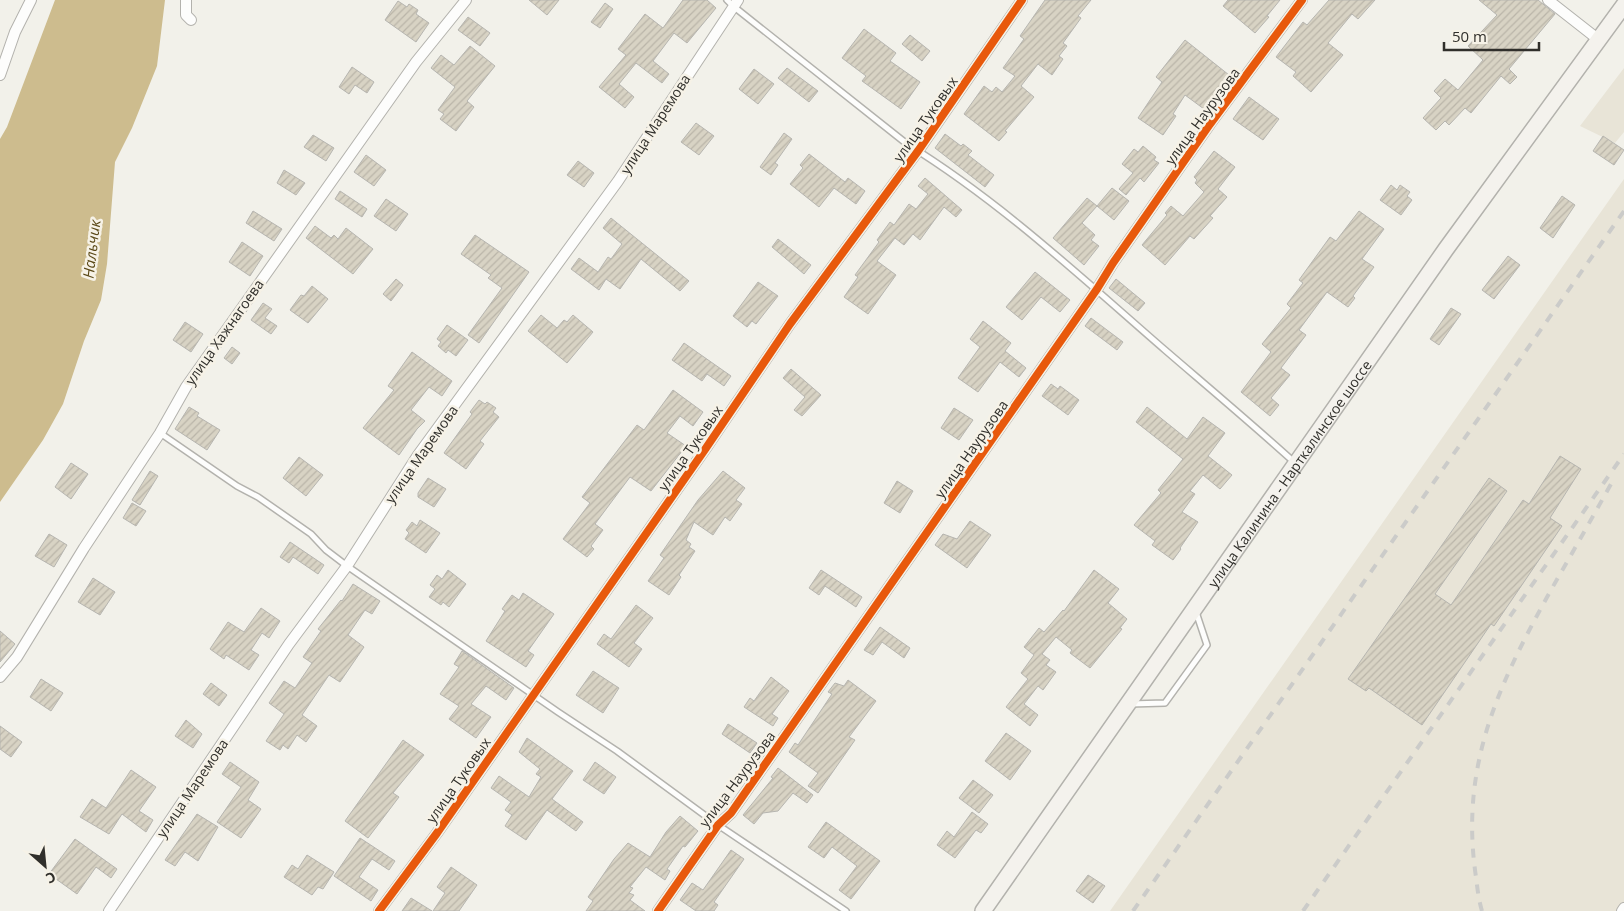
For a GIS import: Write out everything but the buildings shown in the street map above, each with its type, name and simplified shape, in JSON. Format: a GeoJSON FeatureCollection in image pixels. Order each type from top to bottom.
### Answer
{"type":"FeatureCollection","features":[{"type":"Feature","properties":{"kind":"main road","name":"улица Калинина - Нарткалинское шоссе"},"geometry":{"type":"LineString","coordinates":[[983,911],[1450,244],[1624,5]]}},
{"type":"Feature","properties":{"kind":"street"},"geometry":{"type":"LineString","coordinates":[[0,76],[15,32],[31,0]]}},
{"type":"Feature","properties":{"kind":"street"},"geometry":{"type":"LineString","coordinates":[[186,0],[186,15],[191,20]]}},
{"type":"Feature","properties":{"kind":"street","name":"улица Хажнагоева"},"geometry":{"type":"LineString","coordinates":[[0,677],[17,657],[84,548],[160,433],[186,387],[416,62],[466,0]]}},
{"type":"Feature","properties":{"kind":"street","name":"улица Туковых"},"geometry":{"type":"LineString","coordinates":[[379,911],[437,833],[706,448],[790,324],[918,151],[1022,0]]}},
{"type":"Feature","properties":{"kind":"street","name":"улица Наурузова"},"geometry":{"type":"LineString","coordinates":[[658,911],[718,825],[731,813],[1210,124],[1302,0]]}},
{"type":"Feature","properties":{"kind":"street"},"geometry":{"type":"LineString","coordinates":[[1548,0],[1599,40]]}},
{"type":"Feature","properties":{"kind":"street","name":"улица Маремова"},"geometry":{"type":"LineString","coordinates":[[109,911],[284,652],[347,566],[418,455],[618,181],[733,2]]}},
{"type":"Feature","properties":{"kind":"lane"},"geometry":{"type":"LineString","coordinates":[[733,2],[907,144],[934,160],[1018,223],[1097,289],[1296,464]]}},
{"type":"Feature","properties":{"kind":"lane"},"geometry":{"type":"LineString","coordinates":[[160,433],[311,534],[326,550],[347,566],[533,695],[618,751],[718,825],[846,911]]}},
{"type":"Feature","properties":{"kind":"lane"},"geometry":{"type":"LineString","coordinates":[[1127,704],[1165,703],[1207,645],[1194,608]]}},
{"type":"Feature","properties":{"kind":"shaded area"},"geometry":{"type":"Polygon","coordinates":[[[1624,68],[1624,132],[1615,143],[1580,126],[1624,68]]]}},
{"type":"Feature","properties":{"kind":"shaded area"},"geometry":{"type":"Polygon","coordinates":[[[1624,179],[1624,911],[1110,911],[1624,179]]]}},
{"type":"Feature","properties":{"kind":"water","name":"Нальчик"},"geometry":{"type":"Polygon","coordinates":[[[55,0],[165,0],[157,66],[132,128],[115,162],[107,264],[101,300],[84,341],[63,404],[43,440],[0,502],[0,139],[7,127],[55,0]]]}},
{"type":"Feature","properties":{"kind":"railway"},"geometry":{"type":"LineString","coordinates":[[1133,911],[1624,211]]}},
{"type":"Feature","properties":{"kind":"railway"},"geometry":{"type":"LineString","coordinates":[[1303,911],[1624,454]]}},
{"type":"Feature","properties":{"kind":"railway"},"geometry":{"type":"LineString","coordinates":[[1482,911],[1475,870],[1472,831],[1474,794],[1479,758],[1489,724],[1516,657],[1551,590],[1611,484]]}},
{"type":"Feature","properties":{"kind":"cycle path"},"geometry":{"type":"LineString","coordinates":[[379,911],[437,833],[706,448],[790,324],[918,151],[1022,0]]}},
{"type":"Feature","properties":{"kind":"cycle path"},"geometry":{"type":"LineString","coordinates":[[658,911],[718,825],[731,813],[1210,124],[1302,0]]}}]}
